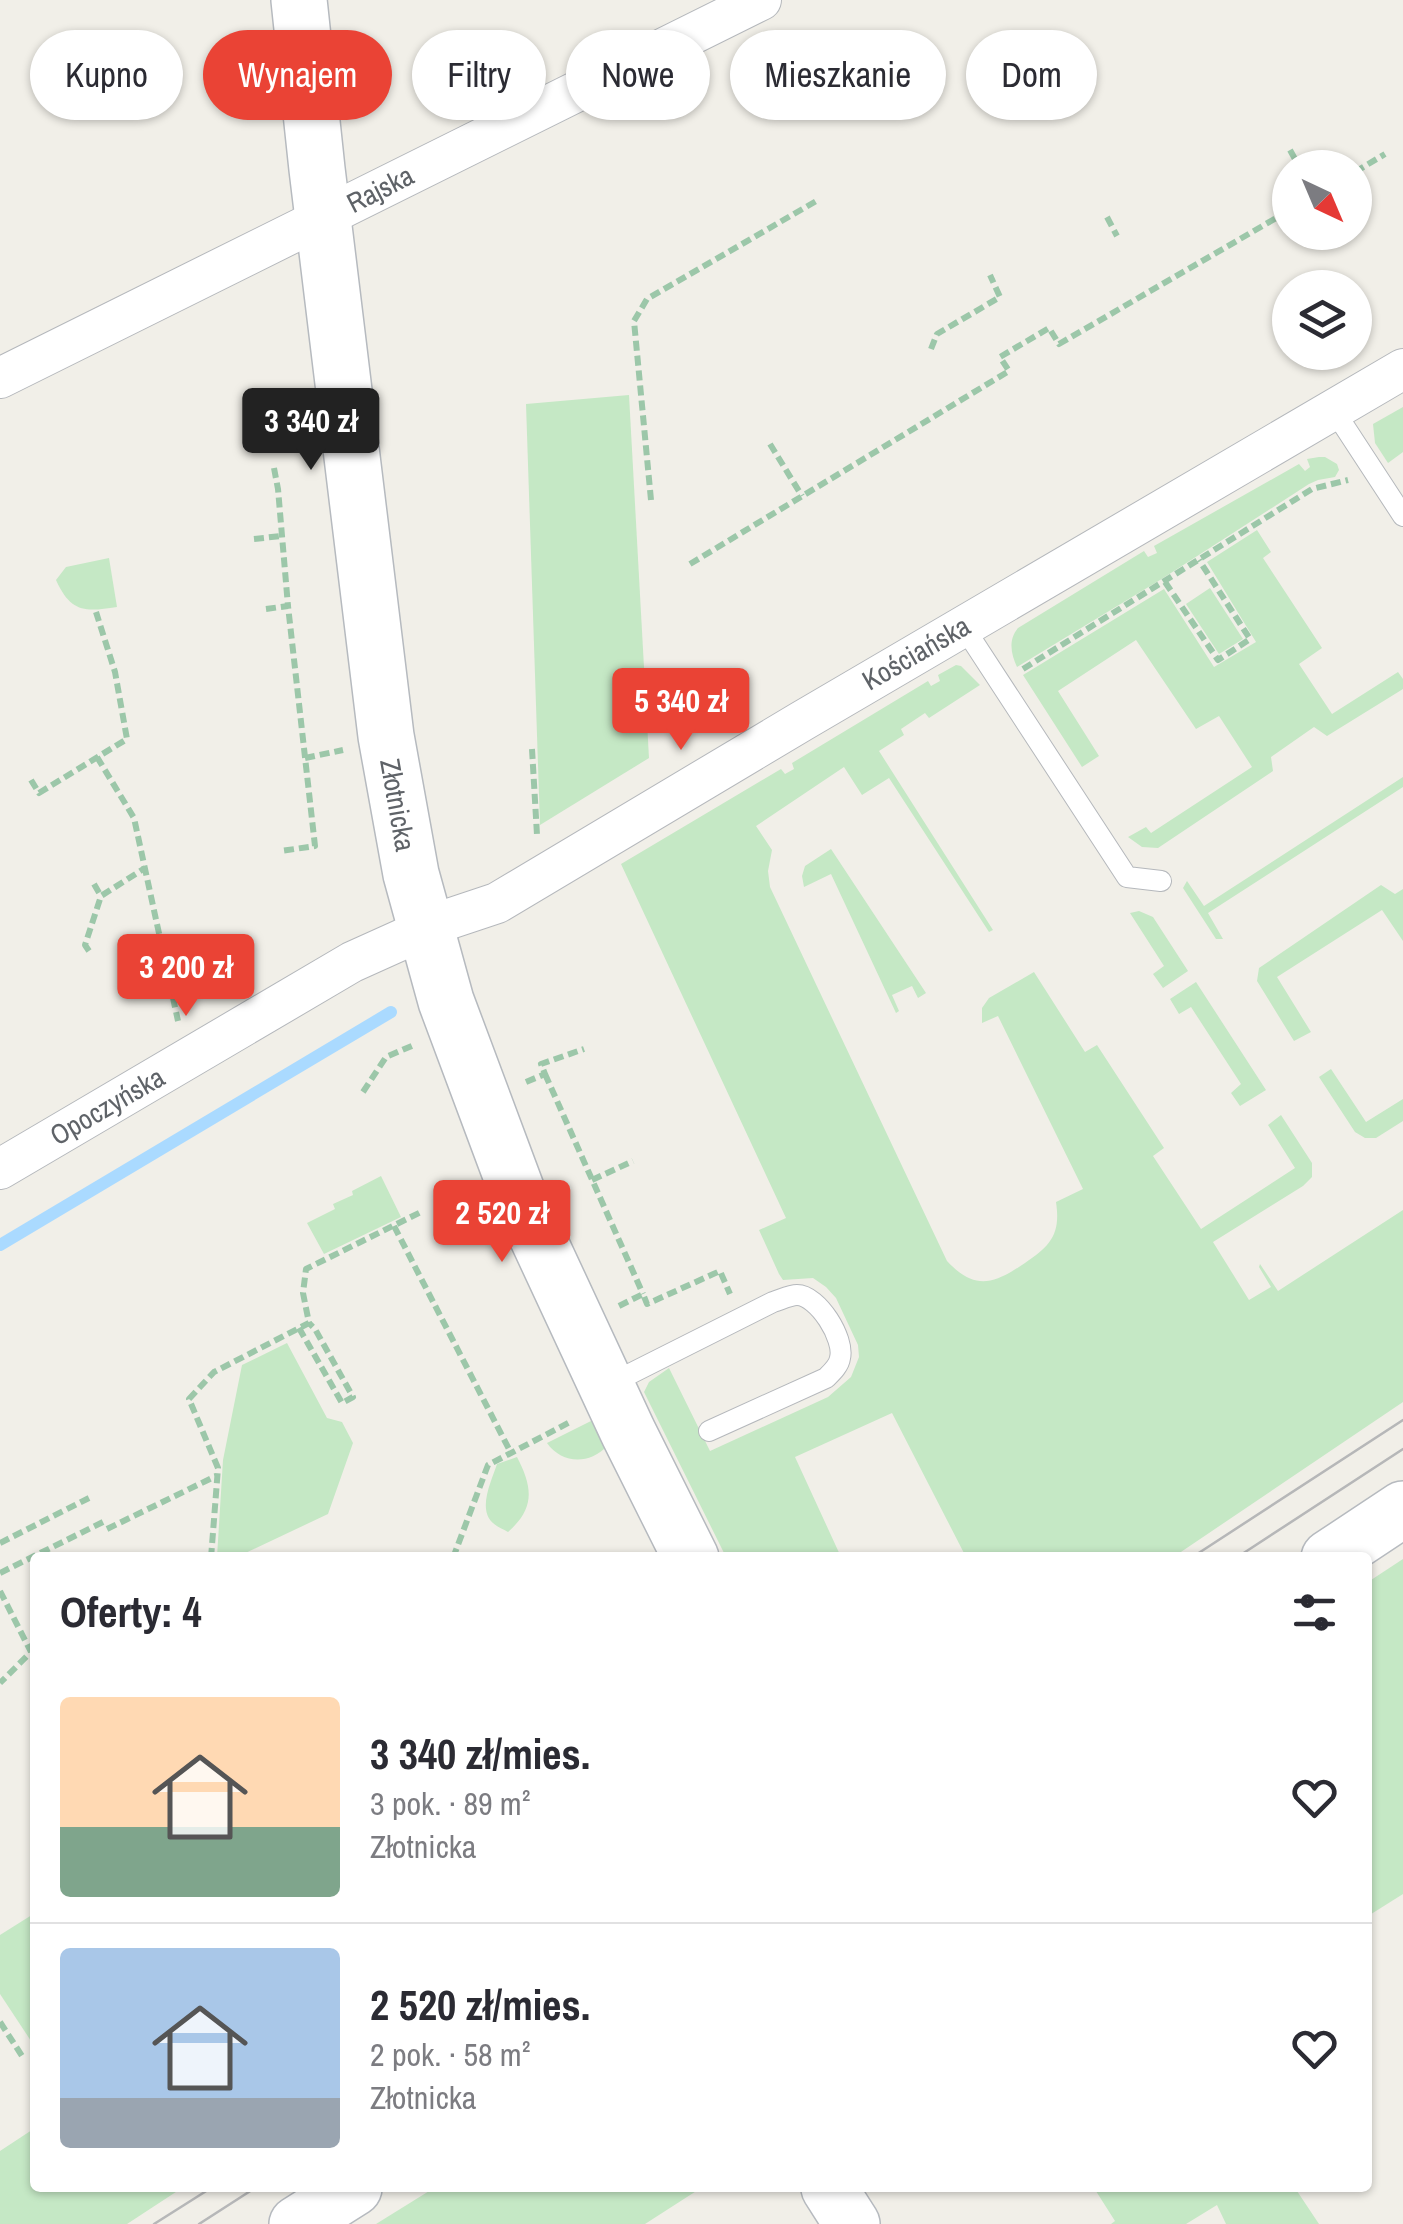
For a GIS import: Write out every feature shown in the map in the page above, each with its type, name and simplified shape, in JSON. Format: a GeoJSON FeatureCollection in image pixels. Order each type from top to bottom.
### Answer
{"type":"FeatureCollection","features":[{"type":"Feature","properties":{"kind":"street","name":"Złotnicka"},"geometry":{"type":"LineString","coordinates":[[299,0],[386,736],[411,874],[446,1001],[593,1402],[687,1552]]}},
{"type":"Feature","properties":{"kind":"street","name":"Rajska"},"geometry":{"type":"LineString","coordinates":[[0,378],[761,0]]}},
{"type":"Feature","properties":{"kind":"street","name":"Kościańska"},"geometry":{"type":"LineString","coordinates":[[425,928],[497,903],[1403,369]]}},
{"type":"Feature","properties":{"kind":"street","name":"Opoczyńska"},"geometry":{"type":"LineString","coordinates":[[0,1169],[352,962],[425,928]]}},
{"type":"Feature","properties":{"kind":"street"},"geometry":{"type":"LineString","coordinates":[[1337,1552],[1403,1509]]}},
{"type":"Feature","properties":{"kind":"street"},"geometry":{"type":"LineString","coordinates":[[297,2224],[348,2192]]}},
{"type":"Feature","properties":{"kind":"street"},"geometry":{"type":"LineString","coordinates":[[832,2192],[852,2224]]}},
{"type":"Feature","properties":{"kind":"lane"},"geometry":{"type":"LineString","coordinates":[[1332,409],[1403,516]]}},
{"type":"Feature","properties":{"kind":"lane"},"geometry":{"type":"LineString","coordinates":[[963,626],[1127,876],[1161,881]]}},
{"type":"Feature","properties":{"kind":"lane"},"geometry":{"type":"LineString","coordinates":[[593,1402],[773,1302],[798,1295],[812,1300],[826,1317],[840,1346],[840,1358],[826,1378],[709,1432]]}},
{"type":"Feature","properties":{"kind":"path"},"geometry":{"type":"LineString","coordinates":[[1372,162],[1385,154]]}},
{"type":"Feature","properties":{"kind":"path"},"geometry":{"type":"LineString","coordinates":[[650,500],[634,321],[639,311],[647,299],[818,200]]}},
{"type":"Feature","properties":{"kind":"path"},"geometry":{"type":"LineString","coordinates":[[1107,217],[1117,236]]}},
{"type":"Feature","properties":{"kind":"path"},"geometry":{"type":"LineString","coordinates":[[690,564],[1009,371],[1000,357],[1050,328],[1059,344],[1272,220]]}},
{"type":"Feature","properties":{"kind":"path"},"geometry":{"type":"LineString","coordinates":[[931,348],[937,334],[1000,297],[990,275]]}},
{"type":"Feature","properties":{"kind":"path"},"geometry":{"type":"LineString","coordinates":[[770,444],[802,496]]}},
{"type":"Feature","properties":{"kind":"path"},"geometry":{"type":"LineString","coordinates":[[274,468],[315,846],[281,851]]}},
{"type":"Feature","properties":{"kind":"path"},"geometry":{"type":"LineString","coordinates":[[1000,683],[1312,489],[1354,478]]}},
{"type":"Feature","properties":{"kind":"path"},"geometry":{"type":"LineString","coordinates":[[254,538],[281,536]]}},
{"type":"Feature","properties":{"kind":"path"},"geometry":{"type":"LineString","coordinates":[[1165,582],[1218,660],[1250,639],[1199,560]]}},
{"type":"Feature","properties":{"kind":"path"},"geometry":{"type":"LineString","coordinates":[[266,609],[288,606]]}},
{"type":"Feature","properties":{"kind":"path"},"geometry":{"type":"LineString","coordinates":[[31,780],[39,793],[126,739],[115,672],[96,612]]}},
{"type":"Feature","properties":{"kind":"path"},"geometry":{"type":"LineString","coordinates":[[94,744],[134,818],[181,1033]]}},
{"type":"Feature","properties":{"kind":"path"},"geometry":{"type":"LineString","coordinates":[[532,748],[538,852]]}},
{"type":"Feature","properties":{"kind":"path"},"geometry":{"type":"LineString","coordinates":[[89,951],[85,945],[101,896],[145,868]]}},
{"type":"Feature","properties":{"kind":"path"},"geometry":{"type":"LineString","coordinates":[[94,884],[101,896]]}},
{"type":"Feature","properties":{"kind":"path"},"geometry":{"type":"LineString","coordinates":[[363,1092],[386,1057],[429,1038]]}},
{"type":"Feature","properties":{"kind":"path"},"geometry":{"type":"LineString","coordinates":[[584,1048],[541,1064],[647,1304],[720,1270],[741,1319]]}},
{"type":"Feature","properties":{"kind":"path"},"geometry":{"type":"LineString","coordinates":[[511,1089],[545,1074]]}},
{"type":"Feature","properties":{"kind":"path"},"geometry":{"type":"LineString","coordinates":[[592,1180],[633,1161]]}},
{"type":"Feature","properties":{"kind":"path"},"geometry":{"type":"LineString","coordinates":[[300,1328],[342,1403],[352,1398],[308,1322],[303,1293],[306,1269],[423,1212]]}},
{"type":"Feature","properties":{"kind":"path"},"geometry":{"type":"LineString","coordinates":[[394,1226],[511,1453]]}},
{"type":"Feature","properties":{"kind":"path"},"geometry":{"type":"LineString","coordinates":[[614,1308],[643,1294]]}},
{"type":"Feature","properties":{"kind":"path"},"geometry":{"type":"LineString","coordinates":[[212,1552],[218,1468],[189,1399],[214,1372],[308,1322]]}},
{"type":"Feature","properties":{"kind":"path"},"geometry":{"type":"LineString","coordinates":[[455,1552],[488,1465],[593,1402]]}},
{"type":"Feature","properties":{"kind":"path"},"geometry":{"type":"LineString","coordinates":[[47,1552],[218,1475]]}},
{"type":"Feature","properties":{"kind":"path"},"geometry":{"type":"LineString","coordinates":[[0,1543],[89,1498]]}},
{"type":"Feature","properties":{"kind":"path"},"geometry":{"type":"LineString","coordinates":[[0,1573],[30,1560]]}},
{"type":"Feature","properties":{"kind":"path"},"geometry":{"type":"LineString","coordinates":[[0,1591],[30,1652],[0,1683]]}},
{"type":"Feature","properties":{"kind":"path"},"geometry":{"type":"LineString","coordinates":[[0,2022],[24,2059]]}},
{"type":"Feature","properties":{"kind":"green space"},"geometry":{"type":"Polygon","coordinates":[[[629,395],[649,758],[540,825],[526,404],[629,395]]]}},
{"type":"Feature","properties":{"kind":"green space"},"geometry":{"type":"Polygon","coordinates":[[[1403,407],[1403,452],[1388,463],[1375,443],[1373,424],[1403,407]]]}},
{"type":"Feature","properties":{"kind":"green space"},"geometry":{"type":"Polygon","coordinates":[[[1325,457],[1337,464],[1335,477],[1309,484],[1017,667],[1011,647],[1018,628],[1144,551],[1148,557],[1157,553],[1154,546],[1299,464],[1305,471],[1310,467],[1307,459],[1325,457]]]}},
{"type":"Feature","properties":{"kind":"green space"},"geometry":{"type":"Polygon","coordinates":[[[1257,530],[1271,552],[1263,558],[1322,648],[1299,664],[1332,714],[1398,672],[1403,689],[1327,736],[1314,727],[1271,757],[1273,771],[1158,848],[1142,847],[1128,837],[1146,827],[1151,833],[1252,767],[1219,716],[1196,729],[1136,640],[1058,691],[1099,756],[1082,767],[1023,675],[1164,589],[1214,667],[1256,642],[1207,562],[1257,530]]]}},
{"type":"Feature","properties":{"kind":"green space"},"geometry":{"type":"Polygon","coordinates":[[[109,558],[117,607],[80,608],[67,599],[56,580],[66,567],[109,558]]]}},
{"type":"Feature","properties":{"kind":"green space"},"geometry":{"type":"Polygon","coordinates":[[[1210,588],[1243,639],[1219,654],[1186,604],[1210,588]]]}},
{"type":"Feature","properties":{"kind":"green space"},"geometry":{"type":"Polygon","coordinates":[[[961,666],[980,685],[929,718],[925,713],[901,729],[904,735],[879,751],[993,930],[989,932],[889,778],[862,795],[844,767],[756,826],[772,850],[770,887],[947,1261],[976,1280],[1004,1276],[1034,1257],[1052,1238],[1057,1223],[1056,1202],[1083,1189],[998,1016],[982,1023],[982,1008],[989,998],[1034,972],[1085,1052],[1097,1045],[1164,1148],[1153,1156],[1201,1229],[1295,1168],[1268,1125],[1281,1115],[1312,1163],[1312,1177],[1213,1242],[1249,1300],[1271,1287],[1260,1264],[1278,1291],[1403,1210],[1403,1402],[1181,1552],[963,1552],[892,1413],[795,1457],[839,1552],[724,1552],[644,1392],[649,1382],[669,1368],[710,1451],[828,1397],[851,1377],[859,1357],[858,1345],[836,1298],[826,1287],[813,1278],[783,1280],[779,1274],[759,1230],[786,1218],[621,864],[781,769],[785,774],[794,769],[792,763],[928,681],[931,686],[940,681],[938,675],[961,666]]]}},
{"type":"Feature","properties":{"kind":"green space"},"geometry":{"type":"Polygon","coordinates":[[[1403,777],[1403,787],[1208,913],[1223,939],[1216,939],[1183,888],[1187,881],[1204,906],[1403,777]]]}},
{"type":"Feature","properties":{"kind":"green space"},"geometry":{"type":"Polygon","coordinates":[[[831,849],[926,993],[918,998],[912,986],[892,995],[899,1011],[896,1013],[831,874],[804,887],[805,866],[831,849]]]}},
{"type":"Feature","properties":{"kind":"green space"},"geometry":{"type":"Polygon","coordinates":[[[1381,885],[1395,894],[1403,889],[1403,941],[1382,910],[1277,977],[1311,1032],[1294,1041],[1257,981],[1259,968],[1381,885]]]}},
{"type":"Feature","properties":{"kind":"green space"},"geometry":{"type":"Polygon","coordinates":[[[1139,911],[1153,917],[1188,971],[1163,988],[1153,974],[1164,966],[1130,913],[1139,911]]]}},
{"type":"Feature","properties":{"kind":"green space"},"geometry":{"type":"Polygon","coordinates":[[[1196,982],[1266,1090],[1240,1106],[1231,1093],[1241,1084],[1191,1007],[1179,1014],[1170,999],[1196,982]]]}},
{"type":"Feature","properties":{"kind":"green space"},"geometry":{"type":"Polygon","coordinates":[[[1331,1069],[1366,1122],[1403,1099],[1403,1121],[1376,1138],[1365,1138],[1355,1132],[1319,1077],[1331,1069]]]}},
{"type":"Feature","properties":{"kind":"green space"},"geometry":{"type":"Polygon","coordinates":[[[381,1176],[401,1217],[324,1254],[307,1223],[335,1209],[333,1204],[381,1176]]]}},
{"type":"Feature","properties":{"kind":"green space"},"geometry":{"type":"Polygon","coordinates":[[[287,1343],[327,1418],[342,1422],[353,1443],[328,1514],[248,1552],[217,1552],[223,1460],[242,1365],[287,1343]]]}},
{"type":"Feature","properties":{"kind":"green space"},"geometry":{"type":"Polygon","coordinates":[[[593,1420],[607,1446],[592,1456],[568,1458],[547,1443],[593,1420]]]}},
{"type":"Feature","properties":{"kind":"green space"},"geometry":{"type":"Polygon","coordinates":[[[517,1457],[529,1497],[523,1515],[508,1532],[488,1517],[486,1502],[497,1464],[517,1457]]]}},
{"type":"Feature","properties":{"kind":"green space"},"geometry":{"type":"Polygon","coordinates":[[[1403,1559],[1403,1894],[1372,1913],[1372,1579],[1403,1559]]]}},
{"type":"Feature","properties":{"kind":"green space"},"geometry":{"type":"Polygon","coordinates":[[[30,1916],[30,2039],[0,1994],[0,1935],[30,1916]]]}},
{"type":"Feature","properties":{"kind":"green space"},"geometry":{"type":"Polygon","coordinates":[[[30,2131],[30,2192],[176,2192],[127,2224],[0,2224],[0,2151],[30,2131]]]}},
{"type":"Feature","properties":{"kind":"green space"},"geometry":{"type":"Polygon","coordinates":[[[428,2192],[695,2192],[645,2224],[376,2224],[428,2192]]]}},
{"type":"Feature","properties":{"kind":"green space"},"geometry":{"type":"Polygon","coordinates":[[[1097,2192],[1298,2192],[1319,2224],[1226,2224],[1217,2205],[1186,2224],[1111,2224],[1115,2221],[1097,2192]]]}},
{"type":"Feature","properties":{"kind":"waterway"},"geometry":{"type":"LineString","coordinates":[[0,1245],[391,1012]]}},
{"type":"Feature","properties":{"kind":"tram line"},"geometry":{"type":"LineString","coordinates":[[1200,1552],[1403,1420]]}},
{"type":"Feature","properties":{"kind":"tram line"},"geometry":{"type":"LineString","coordinates":[[1245,1552],[1403,1449]]}},
{"type":"Feature","properties":{"kind":"tram line"},"geometry":{"type":"LineString","coordinates":[[154,2224],[205,2192]]}},
{"type":"Feature","properties":{"kind":"tram line"},"geometry":{"type":"LineString","coordinates":[[199,2224],[249,2192]]}}]}
